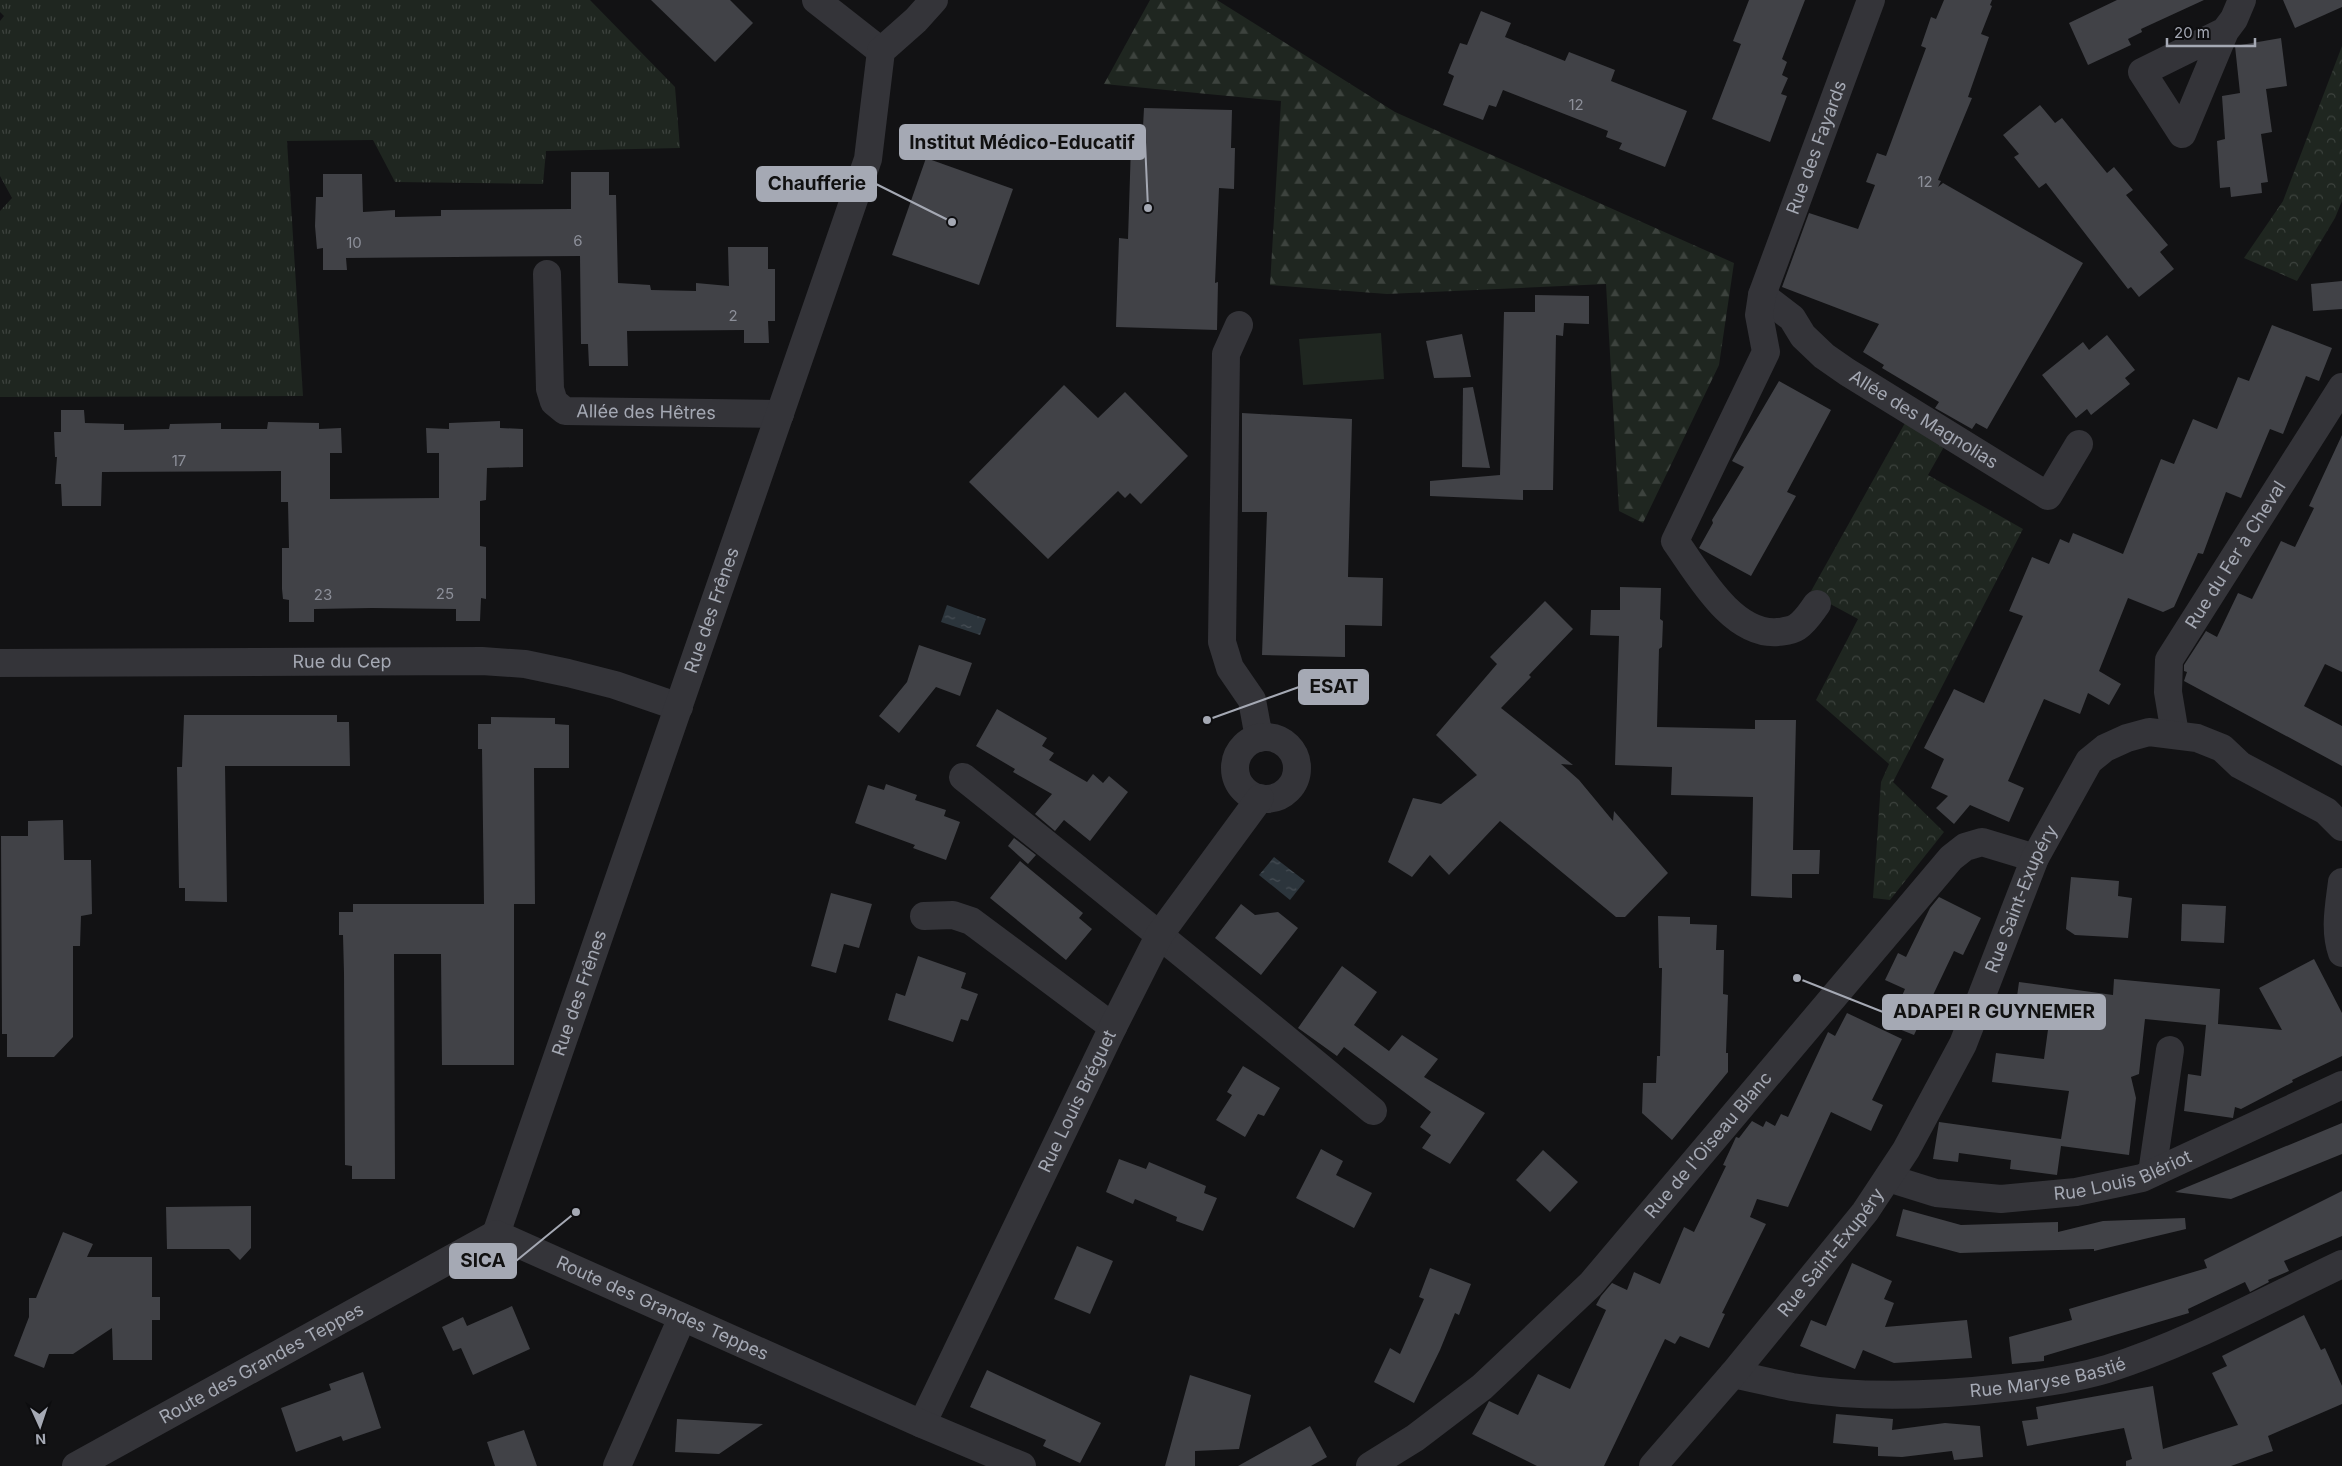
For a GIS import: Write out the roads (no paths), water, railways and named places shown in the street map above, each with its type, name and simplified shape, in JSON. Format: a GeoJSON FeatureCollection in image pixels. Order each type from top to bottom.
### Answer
{"type":"FeatureCollection","features":[{"type":"Feature","properties":{"kind":"street"},"geometry":{"type":"LineString","coordinates":[[816,0],[881,51],[916,20],[934,0]]}},
{"type":"Feature","properties":{"kind":"street","name":"Rue des Fayards"},"geometry":{"type":"LineString","coordinates":[[1817,604],[1804,621],[1795,628],[1771,632],[1751,627],[1730,612],[1708,588],[1675,541],[1766,352],[1759,315],[1762,295],[1871,0]]}},
{"type":"Feature","properties":{"kind":"street"},"geometry":{"type":"LineString","coordinates":[[2225,31],[2234,19],[2242,0]]}},
{"type":"Feature","properties":{"kind":"street","name":"Rue des Frênes"},"geometry":{"type":"LineString","coordinates":[[496,1234],[868,159],[881,51]]}},
{"type":"Feature","properties":{"kind":"street","name":"Allée des Hêtres"},"geometry":{"type":"LineString","coordinates":[[547,274],[550,389],[554,402],[565,411],[780,414]]}},
{"type":"Feature","properties":{"kind":"street","name":"Allée des Magnolias"},"geometry":{"type":"LineString","coordinates":[[1762,295],[1792,318],[1803,336],[1824,356],[2048,496],[2078,444]]}},
{"type":"Feature","properties":{"kind":"street"},"geometry":{"type":"LineString","coordinates":[[1239,325],[1226,354],[1222,642],[1230,668],[1252,700],[1259,738]]}},
{"type":"Feature","properties":{"kind":"street","name":"Rue du Fer à Cheval"},"geometry":{"type":"LineString","coordinates":[[2175,734],[2168,692],[2169,660],[2342,387]]}},
{"type":"Feature","properties":{"kind":"street","name":"Rue du Cep"},"geometry":{"type":"LineString","coordinates":[[0,663],[482,661],[525,664],[615,685],[679,707]]}},
{"type":"Feature","properties":{"kind":"street","name":"Rue Saint-Exupéry"},"geometry":{"type":"LineString","coordinates":[[1653,1466],[1732,1374],[1865,1212],[1888,1178],[1919,1127],[1963,1044],[2036,858],[2089,761],[2105,748],[2127,738],[2149,732],[2197,738],[2222,748],[2240,765],[2340,820]]}},
{"type":"Feature","properties":{"kind":"street"},"geometry":{"type":"LineString","coordinates":[[1267,736],[1286,744],[1292,751],[1296,769],[1289,788],[1271,798],[1260,798],[1251,795],[1237,779],[1235,769],[1236,759],[1240,750],[1248,742],[1259,738],[1267,736]]}},
{"type":"Feature","properties":{"kind":"street"},"geometry":{"type":"LineString","coordinates":[[963,777],[1121,905],[1160,934],[1373,1111]]}},
{"type":"Feature","properties":{"kind":"street","name":"Rue Louis Bréguet"},"geometry":{"type":"LineString","coordinates":[[922,1424],[1112,1027],[1160,934],[1260,798]]}},
{"type":"Feature","properties":{"kind":"street","name":"Rue de l'Oiseau Blanc"},"geometry":{"type":"LineString","coordinates":[[1370,1466],[1415,1438],[1482,1387],[1591,1284],[1951,858],[1965,847],[1982,842],[2036,858]]}},
{"type":"Feature","properties":{"kind":"street"},"geometry":{"type":"LineString","coordinates":[[2342,882],[2337,920],[2337,940],[2342,953]]}},
{"type":"Feature","properties":{"kind":"street"},"geometry":{"type":"LineString","coordinates":[[924,916],[953,915],[971,921],[1112,1027]]}},
{"type":"Feature","properties":{"kind":"street"},"geometry":{"type":"LineString","coordinates":[[2152,1173],[2170,1050]]}},
{"type":"Feature","properties":{"kind":"street","name":"Rue Louis Blériot"},"geometry":{"type":"LineString","coordinates":[[1888,1178],[1936,1193],[2001,1199],[2076,1192],[2142,1178],[2342,1085]]}},
{"type":"Feature","properties":{"kind":"street","name":"Route des Grandes Teppes"},"geometry":{"type":"LineString","coordinates":[[76,1466],[496,1234],[922,1424],[1022,1466]]}},
{"type":"Feature","properties":{"kind":"street","name":"Rue Maryse Bastié"},"geometry":{"type":"LineString","coordinates":[[1732,1374],[1793,1387],[1852,1394],[1899,1396],[1956,1394],[2063,1380],[2106,1369],[2162,1349],[2342,1264]]}},
{"type":"Feature","properties":{"kind":"street"},"geometry":{"type":"LineString","coordinates":[[617,1466],[682,1318]]}},
{"type":"Feature","properties":{"kind":"water"},"geometry":{"type":"Polygon","coordinates":[[[947,605],[986,619],[980,635],[941,622],[947,605]]]}},
{"type":"Feature","properties":{"kind":"water"},"geometry":{"type":"Polygon","coordinates":[[[1274,857],[1305,881],[1290,900],[1259,875],[1274,857]]]}},
{"type":"Feature","properties":{"kind":"place","name":"Institut Médico-Educatif"},"geometry":{"type":"Point","coordinates":[1148,208]}},
{"type":"Feature","properties":{"kind":"place","name":"Chaufferie"},"geometry":{"type":"Point","coordinates":[952,222]}},
{"type":"Feature","properties":{"kind":"place","name":"ESAT"},"geometry":{"type":"Point","coordinates":[1207,720]}},
{"type":"Feature","properties":{"kind":"place","name":"ADAPEI R GUYNEMER"},"geometry":{"type":"Point","coordinates":[1797,978]}},
{"type":"Feature","properties":{"kind":"place","name":"SICA"},"geometry":{"type":"Point","coordinates":[576,1212]}}]}
